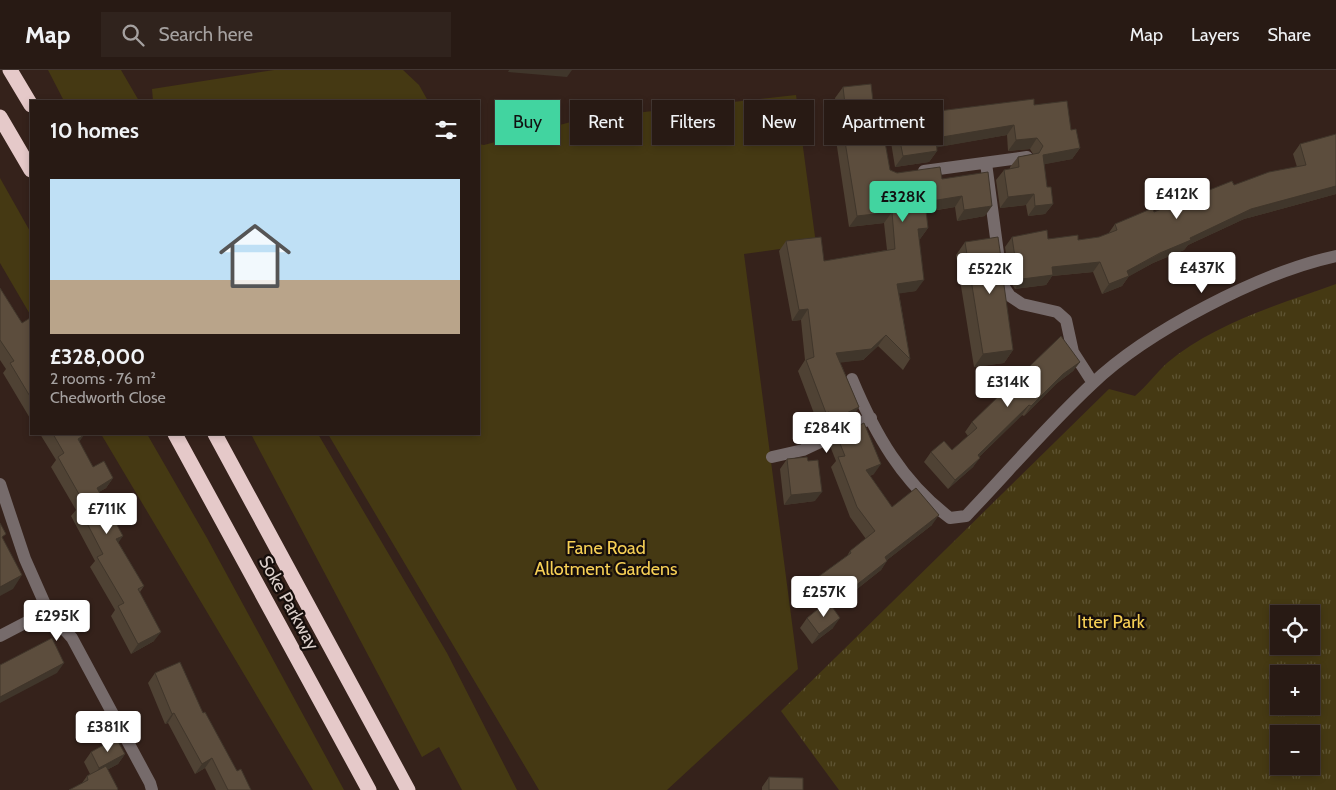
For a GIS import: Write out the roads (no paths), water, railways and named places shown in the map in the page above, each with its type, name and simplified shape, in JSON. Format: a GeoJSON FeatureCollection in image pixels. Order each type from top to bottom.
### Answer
{"type":"FeatureCollection","features":[{"type":"Feature","properties":{"kind":"highway"},"geometry":{"type":"LineString","coordinates":[[10,70],[30,103]]}},
{"type":"Feature","properties":{"kind":"highway"},"geometry":{"type":"LineString","coordinates":[[23,70],[37,100]]}},
{"type":"Feature","properties":{"kind":"highway"},"geometry":{"type":"LineString","coordinates":[[0,117],[30,169]]}},
{"type":"Feature","properties":{"kind":"highway"},"geometry":{"type":"LineString","coordinates":[[0,129],[30,170]]}},
{"type":"Feature","properties":{"kind":"highway","name":"Soke Parkway"},"geometry":{"type":"LineString","coordinates":[[177,435],[369,790]]}},
{"type":"Feature","properties":{"kind":"highway","name":"Soke Parkway"},"geometry":{"type":"LineString","coordinates":[[216,435],[408,790]]}},
{"type":"Feature","properties":{"kind":"street"},"geometry":{"type":"LineString","coordinates":[[907,174],[1027,157]]}},
{"type":"Feature","properties":{"kind":"street"},"geometry":{"type":"LineString","coordinates":[[986,163],[1002,284],[1010,296],[1022,304],[1057,312],[1066,320],[1073,352],[1093,383]]}},
{"type":"Feature","properties":{"kind":"street"},"geometry":{"type":"LineString","coordinates":[[852,379],[893,461],[929,502],[950,518],[966,516],[1093,383],[1142,344],[1192,314],[1258,283],[1319,260],[1336,256]]}},
{"type":"Feature","properties":{"kind":"street"},"geometry":{"type":"LineString","coordinates":[[772,457],[803,450],[871,418]]}},
{"type":"Feature","properties":{"kind":"street"},"geometry":{"type":"LineString","coordinates":[[0,484],[25,559],[48,611],[72,638],[152,790]]}},
{"type":"Feature","properties":{"kind":"street"},"geometry":{"type":"LineString","coordinates":[[0,636],[48,611]]}},
{"type":"Feature","properties":{"kind":"park label","name":"Fane Road Allotment Gardens"},"geometry":{"type":"Point","coordinates":[606,558]}},
{"type":"Feature","properties":{"kind":"park label","name":"Itter Park"},"geometry":{"type":"Point","coordinates":[1111,622]}}]}
